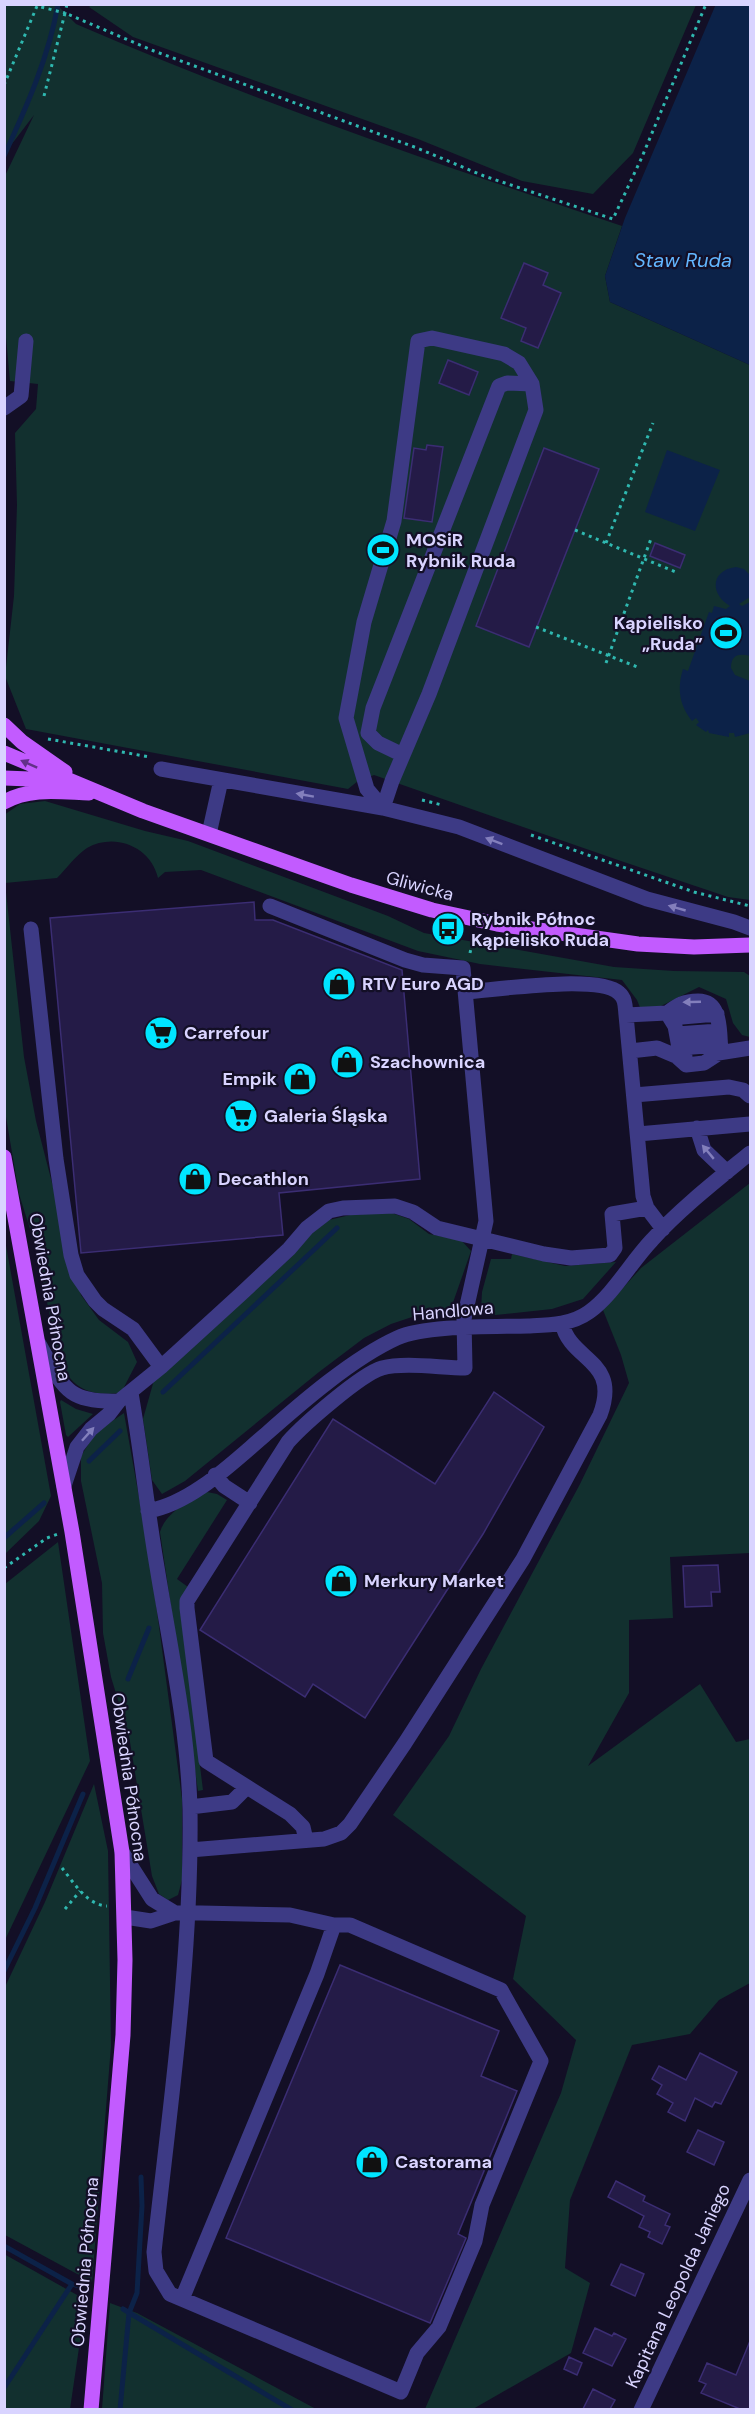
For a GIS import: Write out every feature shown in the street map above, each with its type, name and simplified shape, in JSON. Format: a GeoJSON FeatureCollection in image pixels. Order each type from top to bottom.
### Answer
{"type":"FeatureCollection","features":[{"type":"Feature","properties":{"kind":"main road"},"geometry":{"type":"LineString","coordinates":[[4,725],[22,742],[95,793]]}},
{"type":"Feature","properties":{"kind":"main road","name":"Gliwicka"},"geometry":{"type":"LineString","coordinates":[[4,753],[95,793],[362,889],[432,910],[497,924],[612,941],[670,946],[750,945]]}},
{"type":"Feature","properties":{"kind":"main road","name":"Gliwicka"},"geometry":{"type":"LineString","coordinates":[[4,777],[30,779],[95,793]]}},
{"type":"Feature","properties":{"kind":"main road"},"geometry":{"type":"LineString","coordinates":[[4,802],[31,792],[95,793]]}},
{"type":"Feature","properties":{"kind":"main road","name":"Obwiednia Północna"},"geometry":{"type":"LineString","coordinates":[[4,1157],[72,1532],[122,1852],[125,1989],[120,2085],[91,2409]]}},
{"type":"Feature","properties":{"kind":"street"},"geometry":{"type":"LineString","coordinates":[[432,338],[504,354],[519,363],[532,384],[536,410],[429,694],[383,808],[367,789],[346,718],[364,622],[394,521],[418,341],[432,338]]}},
{"type":"Feature","properties":{"kind":"street"},"geometry":{"type":"LineString","coordinates":[[4,408],[21,396],[26,341]]}},
{"type":"Feature","properties":{"kind":"street"},"geometry":{"type":"LineString","coordinates":[[403,755],[378,743],[368,733],[373,708],[498,386],[507,383],[532,384]]}},
{"type":"Feature","properties":{"kind":"street"},"geometry":{"type":"LineString","coordinates":[[161,769],[383,808],[459,827],[647,899],[734,921],[750,928]]}},
{"type":"Feature","properties":{"kind":"street"},"geometry":{"type":"LineString","coordinates":[[209,834],[221,780]]}},
{"type":"Feature","properties":{"kind":"street"},"geometry":{"type":"LineString","coordinates":[[270,906],[405,960],[423,965],[464,968],[486,1221],[464,1328],[465,1368],[397,1366],[374,1372],[304,1424],[288,1442],[188,1601],[186,1608],[206,1761],[300,1821],[306,1840]]}},
{"type":"Feature","properties":{"kind":"street"},"geometry":{"type":"LineString","coordinates":[[731,946],[734,921]]}},
{"type":"Feature","properties":{"kind":"street"},"geometry":{"type":"LineString","coordinates":[[31,928],[56,1159],[71,1256],[77,1275],[95,1301],[133,1329],[161,1367]]}},
{"type":"Feature","properties":{"kind":"street"},"geometry":{"type":"LineString","coordinates":[[466,992],[561,984],[606,988],[616,990],[621,995],[627,1015],[644,1196],[648,1208],[663,1229]]}},
{"type":"Feature","properties":{"kind":"street"},"geometry":{"type":"LineString","coordinates":[[627,1015],[667,1013],[681,1002],[709,1003],[714,1006],[717,1014],[720,1043]]}},
{"type":"Feature","properties":{"kind":"street"},"geometry":{"type":"LineString","coordinates":[[667,1013],[675,1026],[679,1048],[720,1043],[750,1048]]}},
{"type":"Feature","properties":{"kind":"street"},"geometry":{"type":"LineString","coordinates":[[630,1052],[657,1048],[676,1056],[720,1043]]}},
{"type":"Feature","properties":{"kind":"street"},"geometry":{"type":"LineString","coordinates":[[634,1095],[734,1087],[750,1096]]}},
{"type":"Feature","properties":{"kind":"street"},"geometry":{"type":"LineString","coordinates":[[638,1134],[750,1124]]}},
{"type":"Feature","properties":{"kind":"street"},"geometry":{"type":"LineString","coordinates":[[697,1128],[704,1150],[727,1172]]}},
{"type":"Feature","properties":{"kind":"street","name":"Handlowa"},"geometry":{"type":"LineString","coordinates":[[148,1511],[177,1501],[215,1475],[302,1403],[377,1348],[412,1333],[562,1323],[583,1316],[595,1307],[663,1229],[750,1153]]}},
{"type":"Feature","properties":{"kind":"street"},"geometry":{"type":"LineString","coordinates":[[64,1486],[77,1447],[84,1437],[125,1397],[290,1249],[307,1228],[329,1212],[343,1208],[395,1206],[413,1212],[437,1228],[561,1257],[610,1255],[615,1248],[612,1214],[648,1208]]}},
{"type":"Feature","properties":{"kind":"street"},"geometry":{"type":"LineString","coordinates":[[190,1850],[335,1836],[350,1824],[523,1559],[600,1415],[606,1392],[604,1381],[598,1368],[567,1339],[562,1323]]}},
{"type":"Feature","properties":{"kind":"street"},"geometry":{"type":"LineString","coordinates":[[38,1342],[60,1380],[72,1394],[91,1401],[125,1397]]}},
{"type":"Feature","properties":{"kind":"street"},"geometry":{"type":"LineString","coordinates":[[124,1911],[151,1921],[181,1913],[290,1915],[334,1925],[350,1925],[501,1990],[541,2061],[482,2205],[475,2241],[439,2327],[417,2353],[401,2392],[170,2294],[156,2271],[154,2260],[185,1962],[181,1913],[190,1850],[189,1807],[183,1734],[148,1511],[125,1397]]}},
{"type":"Feature","properties":{"kind":"street"},"geometry":{"type":"LineString","coordinates":[[215,1475],[224,1486],[250,1503]]}},
{"type":"Feature","properties":{"kind":"street"},"geometry":{"type":"LineString","coordinates":[[189,1807],[232,1802],[247,1786]]}},
{"type":"Feature","properties":{"kind":"street"},"geometry":{"type":"LineString","coordinates":[[122,1852],[152,1899],[181,1913]]}},
{"type":"Feature","properties":{"kind":"street"},"geometry":{"type":"LineString","coordinates":[[182,2299],[317,1974],[334,1925]]}},
{"type":"Feature","properties":{"kind":"street","name":"Kapitana Leopolda Janiego"},"geometry":{"type":"LineString","coordinates":[[641,2409],[750,2180]]}},
{"type":"Feature","properties":{"kind":"path"},"geometry":{"type":"LineString","coordinates":[[32,4],[65,13],[154,51],[417,148],[483,176],[613,219],[706,4]]}},
{"type":"Feature","properties":{"kind":"path"},"geometry":{"type":"LineString","coordinates":[[44,96],[67,4]]}},
{"type":"Feature","properties":{"kind":"path"},"geometry":{"type":"LineString","coordinates":[[4,84],[37,6]]}},
{"type":"Feature","properties":{"kind":"path"},"geometry":{"type":"LineString","coordinates":[[606,543],[653,423]]}},
{"type":"Feature","properties":{"kind":"path"},"geometry":{"type":"LineString","coordinates":[[575,530],[678,573]]}},
{"type":"Feature","properties":{"kind":"path"},"geometry":{"type":"LineString","coordinates":[[606,663],[652,536]]}},
{"type":"Feature","properties":{"kind":"path"},"geometry":{"type":"LineString","coordinates":[[536,627],[640,668]]}},
{"type":"Feature","properties":{"kind":"path"},"geometry":{"type":"LineString","coordinates":[[4,1568],[47,1538],[72,1532]]}},
{"type":"Feature","properties":{"kind":"path"},"geometry":{"type":"LineString","coordinates":[[63,1868],[80,1891],[99,1905],[124,1911]]}},
{"type":"Feature","properties":{"kind":"path"},"geometry":{"type":"LineString","coordinates":[[65,1909],[80,1891]]}},
{"type":"Feature","properties":{"kind":"green space"},"geometry":{"type":"Polygon","coordinates":[[[92,4],[696,5],[633,153],[593,194],[522,181],[418,139],[133,37],[89,7],[92,4]]]}},
{"type":"Feature","properties":{"kind":"green space","name":"MOSiR Rybnik Ruda"},"geometry":{"type":"Polygon","coordinates":[[[5,5],[57,5],[76,24],[211,79],[415,155],[622,226],[605,276],[610,302],[750,365],[750,900],[728,897],[374,775],[358,781],[348,789],[26,729],[5,676],[14,596],[17,505],[15,433],[36,409],[38,384],[10,381],[4,316],[4,178],[34,115],[5,153],[5,5]]]}},
{"type":"Feature","properties":{"kind":"green space"},"geometry":{"type":"Polygon","coordinates":[[[45,801],[145,831],[188,841],[388,916],[424,933],[614,967],[744,972],[750,976],[750,1037],[742,1035],[733,1023],[726,999],[699,987],[643,1015],[637,1000],[622,980],[480,964],[418,951],[201,870],[165,872],[158,878],[148,858],[130,845],[120,842],[98,843],[87,848],[57,878],[5,883],[24,1057],[36,1121],[81,1295],[99,1320],[128,1342],[137,1362],[121,1393],[91,1392],[77,1385],[59,1361],[36,1248],[19,1194],[5,1111],[4,815],[20,804],[45,801]]]}},
{"type":"Feature","properties":{"kind":"green space"},"geometry":{"type":"Polygon","coordinates":[[[750,1183],[750,1553],[670,1557],[673,1618],[629,1620],[629,1693],[588,1766],[700,1684],[736,1742],[750,1739],[750,1983],[719,2000],[690,2034],[632,2045],[570,2200],[565,2268],[590,2283],[571,2353],[473,2409],[425,2409],[561,2093],[576,2040],[513,1979],[526,1916],[393,1815],[449,1736],[481,1669],[580,1484],[629,1383],[621,1355],[603,1310],[641,1268],[750,1183]]]}},
{"type":"Feature","properties":{"kind":"green space"},"geometry":{"type":"Polygon","coordinates":[[[389,1212],[409,1219],[429,1234],[461,1240],[471,1251],[449,1314],[418,1315],[391,1324],[364,1338],[185,1481],[162,1494],[152,1480],[143,1419],[154,1380],[290,1258],[311,1234],[329,1220],[350,1215],[389,1212]]]}},
{"type":"Feature","properties":{"kind":"green space"},"geometry":{"type":"Polygon","coordinates":[[[5,1240],[51,1496],[39,1521],[5,1554],[5,1240]]]}},
{"type":"Feature","properties":{"kind":"green space"},"geometry":{"type":"Polygon","coordinates":[[[512,1254],[565,1266],[616,1262],[583,1299],[552,1309],[486,1316],[481,1310],[482,1292],[491,1259],[511,1259],[512,1254]]]}},
{"type":"Feature","properties":{"kind":"green space"},"geometry":{"type":"Polygon","coordinates":[[[61,1400],[76,1409],[93,1414],[68,1437],[66,1435],[61,1400]]]}},
{"type":"Feature","properties":{"kind":"green space"},"geometry":{"type":"Polygon","coordinates":[[[124,1413],[150,1559],[182,1799],[182,1880],[178,1895],[168,1900],[159,1894],[152,1876],[129,1736],[111,1677],[103,1633],[102,1583],[81,1481],[81,1456],[96,1432],[124,1413]]]}},
{"type":"Feature","properties":{"kind":"green space"},"geometry":{"type":"Polygon","coordinates":[[[207,1492],[217,1494],[227,1500],[177,1579],[188,1587],[180,1607],[203,1790],[198,1791],[160,1532],[173,1513],[207,1492]]]}},
{"type":"Feature","properties":{"kind":"green space"},"geometry":{"type":"Polygon","coordinates":[[[58,1542],[90,1761],[5,1940],[5,1584],[58,1542]]]}},
{"type":"Feature","properties":{"kind":"green space"},"geometry":{"type":"Polygon","coordinates":[[[94,1784],[108,1851],[111,2046],[92,2282],[5,2235],[5,1987],[45,1902],[94,1784]]]}},
{"type":"Feature","properties":{"kind":"green space"},"geometry":{"type":"Polygon","coordinates":[[[4,2254],[86,2300],[70,2409],[5,2409],[4,2254]]]}},
{"type":"Feature","properties":{"kind":"green space"},"geometry":{"type":"Polygon","coordinates":[[[110,2303],[137,2313],[316,2409],[102,2409],[110,2303]]]}},
{"type":"Feature","properties":{"kind":"water","name":"Staw Ruda"},"geometry":{"type":"Polygon","coordinates":[[[716,4],[750,5],[750,365],[610,302],[605,276],[625,218],[716,4]]]}},
{"type":"Feature","properties":{"kind":"water"},"geometry":{"type":"Polygon","coordinates":[[[667,450],[720,470],[695,531],[645,512],[667,450]]]}},
{"type":"Feature","properties":{"kind":"water","name":"Kąpielisko „Ruda”"},"geometry":{"type":"Polygon","coordinates":[[[736,567],[744,569],[750,575],[750,597],[739,604],[742,606],[750,602],[750,656],[735,657],[731,668],[735,675],[750,681],[750,733],[735,737],[734,733],[729,733],[729,737],[709,733],[708,730],[706,732],[696,725],[699,722],[696,718],[692,721],[682,703],[680,683],[683,669],[688,671],[709,612],[712,613],[714,606],[726,609],[730,606],[723,601],[716,590],[717,578],[727,569],[736,567]]]}},
{"type":"Feature","properties":{"kind":"building"},"geometry":{"type":"Polygon","coordinates":[[[524,263],[548,273],[543,285],[561,293],[538,348],[521,341],[526,328],[501,318],[524,263]]]}},
{"type":"Feature","properties":{"kind":"building"},"geometry":{"type":"Polygon","coordinates":[[[448,360],[478,372],[469,395],[439,383],[448,360]]]}},
{"type":"Feature","properties":{"kind":"building"},"geometry":{"type":"Polygon","coordinates":[[[427,445],[443,447],[432,522],[404,518],[414,448],[426,450],[427,445]]]}},
{"type":"Feature","properties":{"kind":"building"},"geometry":{"type":"Polygon","coordinates":[[[544,448],[599,469],[529,647],[476,626],[544,448]]]}},
{"type":"Feature","properties":{"kind":"building"},"geometry":{"type":"Polygon","coordinates":[[[655,543],[685,555],[680,568],[650,556],[655,543]]]}},
{"type":"Feature","properties":{"kind":"building","name":"Galeria Śląska"},"geometry":{"type":"Polygon","coordinates":[[[254,902],[255,920],[273,920],[402,970],[420,1179],[279,1193],[283,1235],[81,1253],[50,918],[254,902]]]}},
{"type":"Feature","properties":{"kind":"building","name":"Merkury Market"},"geometry":{"type":"Polygon","coordinates":[[[494,1392],[544,1427],[483,1534],[365,1718],[313,1684],[305,1697],[200,1630],[333,1419],[435,1484],[494,1392]]]}},
{"type":"Feature","properties":{"kind":"building"},"geometry":{"type":"Polygon","coordinates":[[[718,1565],[720,1592],[711,1592],[712,1606],[685,1607],[683,1566],[718,1565]]]}},
{"type":"Feature","properties":{"kind":"building","name":"Castorama"},"geometry":{"type":"Polygon","coordinates":[[[340,1965],[499,2031],[481,2076],[517,2091],[458,2234],[466,2238],[430,2323],[226,2238],[340,1965]]]}},
{"type":"Feature","properties":{"kind":"building"},"geometry":{"type":"Polygon","coordinates":[[[700,2053],[737,2072],[721,2104],[715,2102],[712,2107],[695,2098],[685,2121],[668,2112],[673,2103],[657,2094],[662,2085],[652,2079],[659,2066],[686,2080],[700,2053]]]}},
{"type":"Feature","properties":{"kind":"building"},"geometry":{"type":"Polygon","coordinates":[[[698,2130],[724,2142],[714,2165],[687,2152],[698,2130]]]}},
{"type":"Feature","properties":{"kind":"building"},"geometry":{"type":"Polygon","coordinates":[[[616,2181],[645,2196],[643,2201],[670,2214],[665,2225],[670,2227],[662,2244],[648,2237],[650,2232],[639,2227],[644,2216],[608,2197],[616,2181]]]}},
{"type":"Feature","properties":{"kind":"building"},"geometry":{"type":"Polygon","coordinates":[[[621,2264],[644,2274],[635,2296],[611,2285],[621,2264]]]}},
{"type":"Feature","properties":{"kind":"building"},"geometry":{"type":"Polygon","coordinates":[[[595,2328],[612,2336],[614,2333],[626,2339],[612,2366],[583,2353],[595,2328]]]}},
{"type":"Feature","properties":{"kind":"building"},"geometry":{"type":"Polygon","coordinates":[[[750,2341],[750,2409],[740,2409],[701,2393],[706,2384],[699,2381],[707,2363],[736,2375],[750,2341]]]}},
{"type":"Feature","properties":{"kind":"building"},"geometry":{"type":"Polygon","coordinates":[[[569,2357],[582,2363],[577,2375],[564,2369],[569,2357]]]}},
{"type":"Feature","properties":{"kind":"building"},"geometry":{"type":"Polygon","coordinates":[[[593,2389],[615,2400],[610,2409],[583,2409],[593,2389]]]}},
{"type":"Feature","properties":{"kind":"waterway"},"geometry":{"type":"LineString","coordinates":[[4,156],[43,63],[58,4]]}},
{"type":"Feature","properties":{"kind":"waterway"},"geometry":{"type":"LineString","coordinates":[[163,1392],[337,1228]]}},
{"type":"Feature","properties":{"kind":"waterway"},"geometry":{"type":"LineString","coordinates":[[89,1461],[120,1431]]}},
{"type":"Feature","properties":{"kind":"waterway"},"geometry":{"type":"LineString","coordinates":[[4,1538],[44,1503]]}},
{"type":"Feature","properties":{"kind":"waterway"},"geometry":{"type":"LineString","coordinates":[[128,1679],[149,1628]]}},
{"type":"Feature","properties":{"kind":"waterway"},"geometry":{"type":"LineString","coordinates":[[4,1971],[35,1908],[83,1794]]}},
{"type":"Feature","properties":{"kind":"waterway"},"geometry":{"type":"LineString","coordinates":[[120,2410],[129,2313],[137,2293],[142,2206],[141,2177]]}},
{"type":"Feature","properties":{"kind":"waterway"},"geometry":{"type":"LineString","coordinates":[[4,2246],[72,2284]]}},
{"type":"Feature","properties":{"kind":"waterway"},"geometry":{"type":"LineString","coordinates":[[4,2388],[72,2284],[78,2286]]}},
{"type":"Feature","properties":{"kind":"waterway"},"geometry":{"type":"LineString","coordinates":[[123,2309],[292,2410]]}},
{"type":"Feature","properties":{"kind":"place","name":"MOSiR Rybnik Ruda"},"geometry":{"type":"Point","coordinates":[383,550]}},
{"type":"Feature","properties":{"kind":"place","name":"Kąpielisko „Ruda”"},"geometry":{"type":"Point","coordinates":[726,633]}},
{"type":"Feature","properties":{"kind":"place","name":"Rybnik Północ Kąpielisko Ruda"},"geometry":{"type":"Point","coordinates":[448,929]}},
{"type":"Feature","properties":{"kind":"place","name":"RTV Euro AGD"},"geometry":{"type":"Point","coordinates":[339,984]}},
{"type":"Feature","properties":{"kind":"place","name":"Carrefour"},"geometry":{"type":"Point","coordinates":[161,1033]}},
{"type":"Feature","properties":{"kind":"place","name":"Szachownica"},"geometry":{"type":"Point","coordinates":[347,1062]}},
{"type":"Feature","properties":{"kind":"place","name":"Empik"},"geometry":{"type":"Point","coordinates":[300,1079]}},
{"type":"Feature","properties":{"kind":"place","name":"Galeria Śląska"},"geometry":{"type":"Point","coordinates":[241,1116]}},
{"type":"Feature","properties":{"kind":"place","name":"Decathlon"},"geometry":{"type":"Point","coordinates":[195,1179]}},
{"type":"Feature","properties":{"kind":"place","name":"Merkury Market"},"geometry":{"type":"Point","coordinates":[341,1581]}},
{"type":"Feature","properties":{"kind":"place","name":"Castorama"},"geometry":{"type":"Point","coordinates":[372,2162]}}]}
